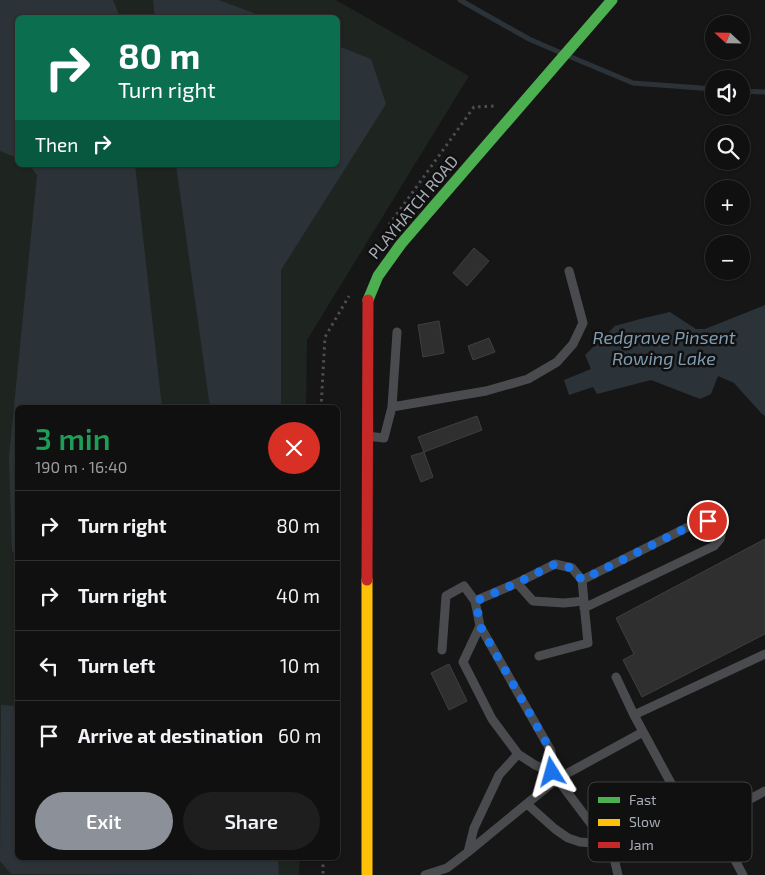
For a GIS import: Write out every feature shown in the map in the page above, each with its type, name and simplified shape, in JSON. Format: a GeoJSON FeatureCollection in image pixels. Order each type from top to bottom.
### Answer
{"type":"FeatureCollection","features":[{"type":"Feature","properties":{"kind":"main road","name":"PLAYHATCH ROAD"},"geometry":{"type":"LineString","coordinates":[[367,875],[368,299],[378,276],[401,244],[612,0]]}},
{"type":"Feature","properties":{"kind":"lane"},"geometry":{"type":"LineString","coordinates":[[392,407],[486,391],[528,380],[558,362],[573,344],[583,323],[569,271]]}},
{"type":"Feature","properties":{"kind":"lane"},"geometry":{"type":"LineString","coordinates":[[367,436],[384,438],[392,407],[397,332]]}},
{"type":"Feature","properties":{"kind":"lane"},"geometry":{"type":"LineString","coordinates":[[517,583],[533,601],[584,605],[714,546],[720,539],[722,530],[716,523],[708,521],[698,522],[582,580]]}},
{"type":"Feature","properties":{"kind":"lane"},"geometry":{"type":"LineString","coordinates":[[476,601],[555,564],[572,568],[582,580],[588,643],[539,656]]}},
{"type":"Feature","properties":{"kind":"lane"},"geometry":{"type":"LineString","coordinates":[[442,650],[446,596],[464,586],[476,601],[480,626],[551,751],[555,776]]}},
{"type":"Feature","properties":{"kind":"lane"},"geometry":{"type":"LineString","coordinates":[[480,626],[463,662],[492,719],[518,754],[555,776],[588,820]]}},
{"type":"Feature","properties":{"kind":"lane"},"geometry":{"type":"LineString","coordinates":[[634,715],[765,654]]}},
{"type":"Feature","properties":{"kind":"lane"},"geometry":{"type":"LineString","coordinates":[[616,678],[670,782]]}},
{"type":"Feature","properties":{"kind":"lane"},"geometry":{"type":"LineString","coordinates":[[425,875],[447,868],[527,804],[555,776],[643,732]]}},
{"type":"Feature","properties":{"kind":"lane"},"geometry":{"type":"LineString","coordinates":[[468,852],[474,828],[498,775],[518,754]]}},
{"type":"Feature","properties":{"kind":"lane"},"geometry":{"type":"LineString","coordinates":[[752,798],[765,791]]}},
{"type":"Feature","properties":{"kind":"lane"},"geometry":{"type":"LineString","coordinates":[[527,804],[568,838],[588,843]]}},
{"type":"Feature","properties":{"kind":"lane"},"geometry":{"type":"LineString","coordinates":[[615,862],[618,875]]}},
{"type":"Feature","properties":{"kind":"lane"},"geometry":{"type":"LineString","coordinates":[[736,862],[743,875]]}},
{"type":"Feature","properties":{"kind":"path"},"geometry":{"type":"LineString","coordinates":[[323,860],[323,875]]}},
{"type":"Feature","properties":{"kind":"shaded area"},"geometry":{"type":"Polygon","coordinates":[[[0,0],[336,0],[469,76],[307,340],[306,405],[15,405],[15,860],[300,860],[299,875],[0,875],[0,0]]]}},
{"type":"Feature","properties":{"kind":"water"},"geometry":{"type":"Polygon","coordinates":[[[0,0],[113,0],[119,15],[15,15],[15,157],[0,151],[0,0]]]}},
{"type":"Feature","properties":{"kind":"water"},"geometry":{"type":"Polygon","coordinates":[[[153,0],[219,0],[259,15],[155,15],[153,0]]]}},
{"type":"Feature","properties":{"kind":"water"},"geometry":{"type":"Polygon","coordinates":[[[340,47],[371,59],[386,104],[281,270],[281,405],[210,405],[176,167],[340,167],[340,47]]]}},
{"type":"Feature","properties":{"kind":"water"},"geometry":{"type":"Polygon","coordinates":[[[31,167],[135,167],[162,405],[15,405],[15,553],[12,551],[9,457],[37,175],[31,167]]]}},
{"type":"Feature","properties":{"kind":"water","name":"Redgrave Pinsent Rowing Lake"},"geometry":{"type":"Polygon","coordinates":[[[765,305],[765,416],[734,383],[718,376],[711,394],[700,399],[651,380],[597,394],[593,387],[569,395],[564,380],[591,369],[585,355],[615,326],[670,312],[696,329],[705,329],[765,305]]]}},
{"type":"Feature","properties":{"kind":"water"},"geometry":{"type":"Polygon","coordinates":[[[1,705],[15,706],[15,860],[278,860],[279,875],[11,874],[0,861],[1,705]]]}},
{"type":"Feature","properties":{"kind":"building"},"geometry":{"type":"Polygon","coordinates":[[[474,248],[489,261],[467,286],[453,273],[474,248]]]}},
{"type":"Feature","properties":{"kind":"building"},"geometry":{"type":"Polygon","coordinates":[[[439,321],[444,353],[423,357],[418,325],[439,321]]]}},
{"type":"Feature","properties":{"kind":"building"},"geometry":{"type":"Polygon","coordinates":[[[489,338],[495,352],[473,360],[468,346],[489,338]]]}},
{"type":"Feature","properties":{"kind":"building"},"geometry":{"type":"Polygon","coordinates":[[[477,416],[482,430],[424,452],[418,437],[477,416]]]}},
{"type":"Feature","properties":{"kind":"building"},"geometry":{"type":"Polygon","coordinates":[[[424,452],[433,477],[421,482],[411,456],[424,452]]]}},
{"type":"Feature","properties":{"kind":"building"},"geometry":{"type":"Polygon","coordinates":[[[765,539],[765,634],[642,697],[623,660],[634,654],[616,618],[765,539]]]}},
{"type":"Feature","properties":{"kind":"building"},"geometry":{"type":"Polygon","coordinates":[[[449,664],[467,701],[449,710],[431,673],[449,664]]]}},
{"type":"Feature","properties":{"kind":"waterway"},"geometry":{"type":"LineString","coordinates":[[460,0],[529,39],[559,52]]}},
{"type":"Feature","properties":{"kind":"waterway"},"geometry":{"type":"LineString","coordinates":[[571,57],[633,83],[705,88]]}},
{"type":"Feature","properties":{"kind":"waterway"},"geometry":{"type":"LineString","coordinates":[[750,91],[765,92]]}},
{"type":"Feature","properties":{"kind":"traffic: fast"},"geometry":{"type":"LineString","coordinates":[[368,300],[378,276],[401,244],[612,0]]}},
{"type":"Feature","properties":{"kind":"traffic: slow"},"geometry":{"type":"LineString","coordinates":[[367,580],[367,875]]}},
{"type":"Feature","properties":{"kind":"traffic: jam"},"geometry":{"type":"LineString","coordinates":[[367,580],[368,300]]}},
{"type":"Feature","properties":{"kind":"route"},"geometry":{"type":"LineString","coordinates":[[552,772],[551,751],[480,626],[476,601],[555,564],[572,568],[582,580],[698,522],[708,521]]}}]}
